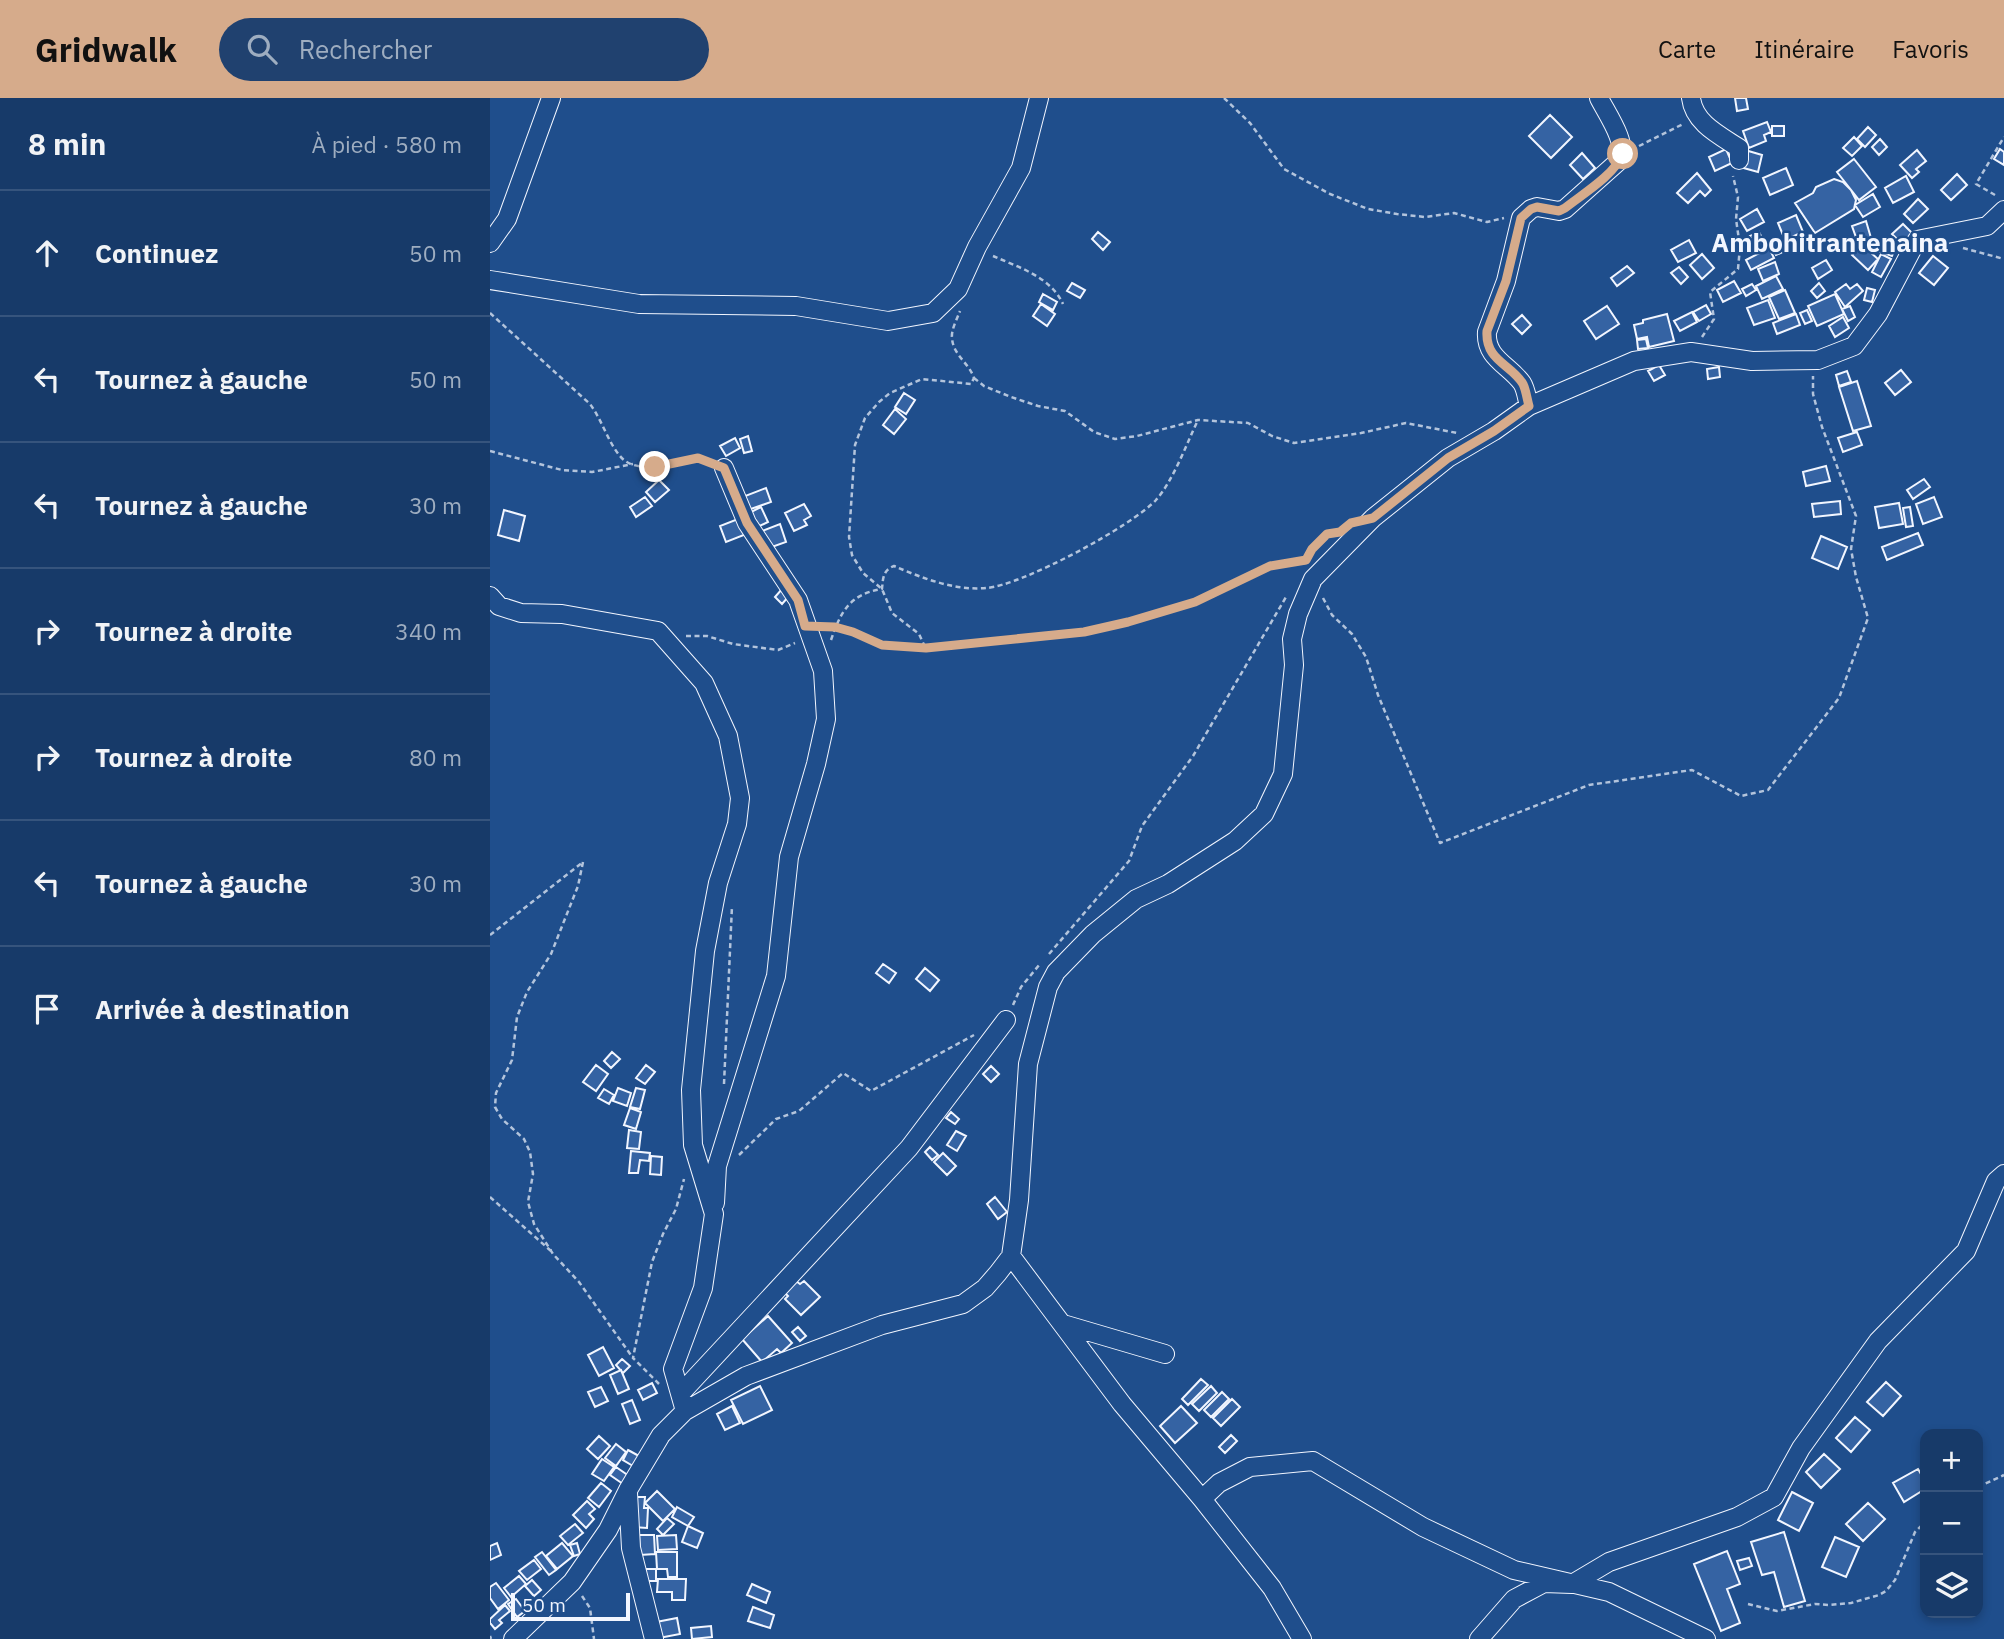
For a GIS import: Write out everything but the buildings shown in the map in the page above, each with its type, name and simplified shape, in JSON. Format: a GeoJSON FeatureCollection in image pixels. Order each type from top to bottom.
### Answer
{"type":"FeatureCollection","features":[{"type":"Feature","properties":{"kind":"street"},"geometry":{"type":"LineString","coordinates":[[490,243],[507,219],[551,98]]}},
{"type":"Feature","properties":{"kind":"street"},"geometry":{"type":"LineString","coordinates":[[490,280],[639,304],[796,306],[888,321],[933,313],[958,289],[977,247],[1021,168],[1039,98]]}},
{"type":"Feature","properties":{"kind":"street"},"geometry":{"type":"LineString","coordinates":[[1529,406],[1522,384],[1495,359],[1486,340],[1487,331],[1506,281],[1521,218],[1537,207],[1559,211],[1565,208],[1606,176],[1623,154],[1619,139],[1599,98]]}},
{"type":"Feature","properties":{"kind":"street"},"geometry":{"type":"LineString","coordinates":[[1691,104],[1709,129],[1739,148],[1739,160]]}},
{"type":"Feature","properties":{"kind":"street"},"geometry":{"type":"LineString","coordinates":[[513,1639],[572,1582],[608,1530],[661,1435],[685,1411],[746,1376],[882,1325],[963,1304],[985,1288],[1011,1256],[1019,1200],[1028,1064],[1048,986],[1056,972],[1093,934],[1136,899],[1168,884],[1236,841],[1264,814],[1283,774],[1294,665],[1293,639],[1307,575],[1448,458],[1494,431],[1529,406],[1634,361],[1691,352],[1752,362],[1818,360],[1854,346],[1878,314],[1917,240],[1987,226],[2004,210]]}},
{"type":"Feature","properties":{"kind":"street"},"geometry":{"type":"LineString","coordinates":[[685,1411],[673,1369],[702,1288],[714,1214],[717,1166],[776,976],[789,857],[826,719],[822,671],[798,600],[747,523],[724,468]]}},
{"type":"Feature","properties":{"kind":"street"},"geometry":{"type":"LineString","coordinates":[[490,596],[499,606],[521,612],[562,614],[658,631],[704,683],[728,736],[740,798],[737,824],[718,883],[705,951],[691,1090],[693,1145],[714,1214]]}},
{"type":"Feature","properties":{"kind":"street"},"geometry":{"type":"LineString","coordinates":[[681,1393],[909,1148],[1006,1020]]}},
{"type":"Feature","properties":{"kind":"street"},"geometry":{"type":"LineString","coordinates":[[1479,1639],[1514,1599],[1544,1583],[1572,1584],[1609,1562],[1737,1517],[1774,1497],[1801,1448],[1878,1341],[1966,1251],[1996,1181],[2004,1174]]}},
{"type":"Feature","properties":{"kind":"street"},"geometry":{"type":"LineString","coordinates":[[1011,1256],[1122,1405],[1202,1499],[1272,1588],[1302,1639]]}},
{"type":"Feature","properties":{"kind":"street"},"geometry":{"type":"LineString","coordinates":[[1063,1324],[1165,1354]]}},
{"type":"Feature","properties":{"kind":"street"},"geometry":{"type":"LineString","coordinates":[[1202,1499],[1219,1483],[1250,1467],[1312,1461],[1423,1527],[1514,1570],[1609,1592],[1706,1639]]}},
{"type":"Feature","properties":{"kind":"street"},"geometry":{"type":"LineString","coordinates":[[628,1490],[631,1548],[654,1639]]}},
{"type":"Feature","properties":{"kind":"path"},"geometry":{"type":"LineString","coordinates":[[1224,98],[1250,123],[1284,169],[1330,194],[1368,209],[1397,214],[1425,217],[1454,213],[1487,222],[1521,218]]}},
{"type":"Feature","properties":{"kind":"path"},"geometry":{"type":"LineString","coordinates":[[1623,154],[1685,123],[1691,104]]}},
{"type":"Feature","properties":{"kind":"path"},"geometry":{"type":"LineString","coordinates":[[2004,137],[1976,184],[2004,200]]}},
{"type":"Feature","properties":{"kind":"path"},"geometry":{"type":"LineString","coordinates":[[1691,352],[1714,319],[1710,292],[1738,269],[1738,197],[1733,177],[1739,160]]}},
{"type":"Feature","properties":{"kind":"path"},"geometry":{"type":"LineString","coordinates":[[977,247],[1052,287],[1063,304]]}},
{"type":"Feature","properties":{"kind":"path"},"geometry":{"type":"LineString","coordinates":[[964,300],[951,336],[955,350],[972,371],[974,378],[984,386],[1011,397],[1065,411],[1094,432],[1115,439],[1137,436],[1198,419],[1248,423],[1272,436],[1294,443],[1362,433],[1406,423],[1466,435]]}},
{"type":"Feature","properties":{"kind":"path"},"geometry":{"type":"LineString","coordinates":[[490,313],[590,404],[620,458],[633,464],[655,467],[698,458],[724,468]]}},
{"type":"Feature","properties":{"kind":"path"},"geometry":{"type":"LineString","coordinates":[[1340,532],[1327,534],[1312,549],[1306,560],[1307,575],[1332,615],[1352,634],[1366,657],[1378,695],[1440,843],[1589,785],[1692,770],[1741,796],[1768,790],[1839,698],[1868,618],[1851,549],[1856,516],[1822,427],[1813,394],[1813,374],[1818,360]]}},
{"type":"Feature","properties":{"kind":"path"},"geometry":{"type":"LineString","coordinates":[[926,648],[919,634],[892,613],[882,589],[863,573],[852,555],[849,537],[852,459],[865,418],[890,393],[922,379],[971,384],[974,378]]}},
{"type":"Feature","properties":{"kind":"path"},"geometry":{"type":"LineString","coordinates":[[882,589],[887,568],[894,566],[923,578],[965,587],[988,588],[1002,585],[1075,554],[1134,517],[1156,499],[1182,456],[1198,419]]}},
{"type":"Feature","properties":{"kind":"path"},"geometry":{"type":"LineString","coordinates":[[490,451],[562,470],[592,472],[633,464]]}},
{"type":"Feature","properties":{"kind":"path"},"geometry":{"type":"LineString","coordinates":[[685,636],[706,636],[733,644],[778,650],[801,638],[805,626],[835,627],[882,645],[926,648],[1084,632],[1195,602],[1270,566],[1306,560]]}},
{"type":"Feature","properties":{"kind":"path"},"geometry":{"type":"LineString","coordinates":[[830,644],[835,627],[846,608],[865,592],[882,589]]}},
{"type":"Feature","properties":{"kind":"path"},"geometry":{"type":"LineString","coordinates":[[717,1166],[742,1153],[776,1119],[799,1111],[843,1073],[872,1091],[949,1047],[1006,1020],[1021,987],[1129,861],[1142,826],[1193,755],[1272,623],[1277,609],[1291,590]]}},
{"type":"Feature","properties":{"kind":"path"},"geometry":{"type":"LineString","coordinates":[[490,935],[583,862],[578,886],[551,954],[527,992],[517,1017],[512,1060],[496,1093],[495,1107],[524,1139],[530,1152],[533,1174],[528,1202],[534,1224],[553,1254]]}},
{"type":"Feature","properties":{"kind":"path"},"geometry":{"type":"LineString","coordinates":[[723,1089],[732,902]]}},
{"type":"Feature","properties":{"kind":"path"},"geometry":{"type":"LineString","coordinates":[[633,1359],[647,1299],[652,1262],[676,1209],[686,1171]]}},
{"type":"Feature","properties":{"kind":"path"},"geometry":{"type":"LineString","coordinates":[[490,1196],[579,1282],[633,1359],[659,1385]]}},
{"type":"Feature","properties":{"kind":"path"},"geometry":{"type":"LineString","coordinates":[[1983,1485],[2004,1475]]}},
{"type":"Feature","properties":{"kind":"path"},"geometry":{"type":"LineString","coordinates":[[1748,1604],[1777,1611],[1815,1604],[1851,1603],[1879,1595],[1895,1580],[1915,1532],[1920,1527]]}},
{"type":"Feature","properties":{"kind":"path"},"geometry":{"type":"LineString","coordinates":[[572,1582],[590,1608],[594,1639]]}},
{"type":"Feature","properties":{"kind":"district","name":"Ambohitrantenaina"},"geometry":{"type":"Point","coordinates":[1830,243]}},
{"type":"Feature","properties":{"kind":"route"},"geometry":{"type":"LineString","coordinates":[[655,467],[698,458],[724,468],[747,523],[798,600],[805,626],[835,627],[882,645],[926,648],[1084,632],[1195,602],[1270,566],[1306,560],[1312,549],[1327,534],[1340,532],[1351,523],[1373,518],[1448,458],[1494,431],[1529,406],[1522,384],[1495,359],[1486,340],[1506,281],[1521,218],[1537,207],[1559,211],[1565,208],[1606,176],[1623,154]]}}]}
